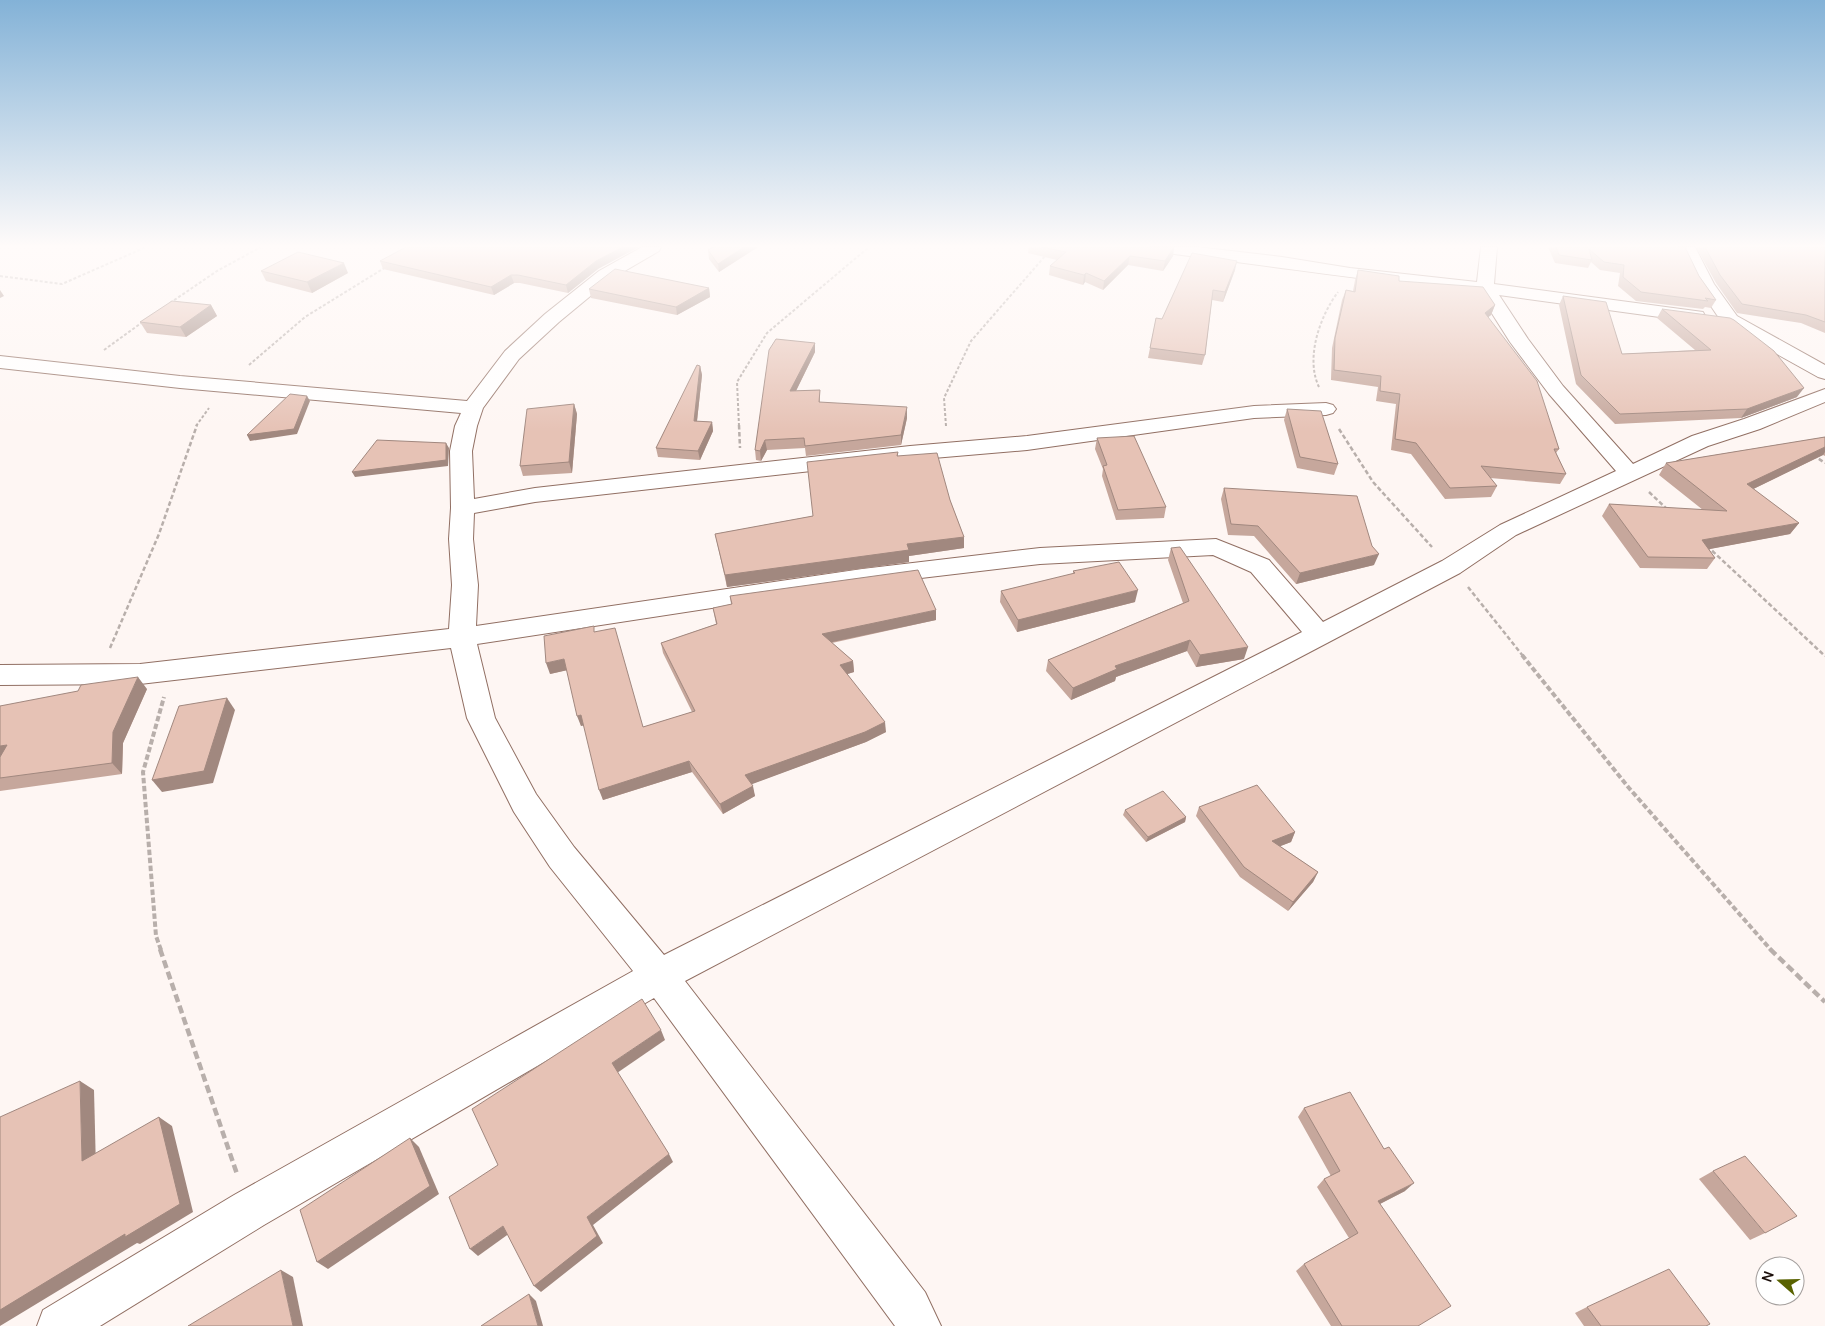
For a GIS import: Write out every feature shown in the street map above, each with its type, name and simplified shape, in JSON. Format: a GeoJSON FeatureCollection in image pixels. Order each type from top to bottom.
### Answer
{"type":"FeatureCollection","features":[{"type":"Feature","properties":{"kind":"street"},"geometry":{"type":"LineString","coordinates":[[563,309],[512,355],[472,408],[466,426],[461,452],[463,508],[461,539],[465,585],[462,637],[481,718],[525,803],[562,857],[659,976],[909,1308],[919,1326]]}},
{"type":"Feature","properties":{"kind":"street"},"geometry":{"type":"LineString","coordinates":[[1499,309],[1520,342],[1556,390],[1630,474]]}},
{"type":"Feature","properties":{"kind":"street"},"geometry":{"type":"LineString","coordinates":[[1645,309],[1730,320],[1825,373]]}},
{"type":"Feature","properties":{"kind":"street"},"geometry":{"type":"LineString","coordinates":[[1722,309],[1730,320]]}},
{"type":"Feature","properties":{"kind":"street"},"geometry":{"type":"LineString","coordinates":[[0,362],[225,386],[472,408]]}},
{"type":"Feature","properties":{"kind":"street"},"geometry":{"type":"LineString","coordinates":[[59,1326],[250,1210],[659,976],[1451,567],[1508,530],[1700,441],[1752,424],[1825,395]]}},
{"type":"Feature","properties":{"kind":"street"},"geometry":{"type":"LineString","coordinates":[[463,508],[535,495],[844,460],[1027,443],[1165,422],[1254,412],[1326,408]]}},
{"type":"Feature","properties":{"kind":"street"},"geometry":{"type":"LineString","coordinates":[[0,675],[140,674],[462,637],[862,577],[1030,557],[1216,547],[1260,566],[1319,635]]}},
{"type":"Feature","properties":{"kind":"path"},"geometry":{"type":"LineString","coordinates":[[98,674],[159,534],[195,428],[225,386],[305,317],[318,309]]}},
{"type":"Feature","properties":{"kind":"path"},"geometry":{"type":"LineString","coordinates":[[741,473],[737,382],[767,333],[796,309]]}},
{"type":"Feature","properties":{"kind":"path"},"geometry":{"type":"LineString","coordinates":[[948,450],[944,398],[971,341],[999,309]]}},
{"type":"Feature","properties":{"kind":"path"},"geometry":{"type":"LineString","coordinates":[[1327,309],[1320,324],[1314,373],[1326,408],[1373,482],[1451,567],[1635,795],[1760,939],[1825,1002]]}},
{"type":"Feature","properties":{"kind":"path"},"geometry":{"type":"LineString","coordinates":[[75,370],[147,320]]}},
{"type":"Feature","properties":{"kind":"path"},"geometry":{"type":"LineString","coordinates":[[1809,452],[1825,463]]}},
{"type":"Feature","properties":{"kind":"path"},"geometry":{"type":"LineString","coordinates":[[1630,474],[1674,515]]}},
{"type":"Feature","properties":{"kind":"path"},"geometry":{"type":"LineString","coordinates":[[1703,542],[1825,656]]}},
{"type":"Feature","properties":{"kind":"path"},"geometry":{"type":"LineString","coordinates":[[172,670],[143,772],[156,936],[250,1210]]}},
{"type":"Feature","properties":{"kind":"building"},"geometry":{"type":"Polygon","coordinates":[[[160,309],[206,309],[180,327],[140,322],[160,309]]]}},
{"type":"Feature","properties":{"kind":"building"},"geometry":{"type":"Polygon","coordinates":[[[1167,309],[1211,309],[1205,355],[1150,348],[1156,318],[1162,319],[1167,309]]]}},
{"type":"Feature","properties":{"kind":"building"},"geometry":{"type":"Polygon","coordinates":[[[1342,309],[1490,309],[1485,313],[1537,381],[1559,449],[1554,449],[1566,474],[1481,466],[1497,486],[1450,488],[1416,443],[1395,439],[1400,394],[1380,391],[1381,376],[1334,370],[1335,338],[1342,309]]]}},
{"type":"Feature","properties":{"kind":"building"},"geometry":{"type":"Polygon","coordinates":[[[1566,309],[1608,309],[1622,354],[1711,350],[1662,309],[1734,320],[1774,351],[1804,388],[1747,409],[1620,414],[1581,375],[1566,309]]]}},
{"type":"Feature","properties":{"kind":"building"},"geometry":{"type":"Polygon","coordinates":[[[1770,309],[1825,309],[1825,322],[1806,315],[1770,309]]]}},
{"type":"Feature","properties":{"kind":"building"},"geometry":{"type":"Polygon","coordinates":[[[776,339],[815,343],[790,391],[820,390],[819,402],[907,407],[901,435],[805,446],[804,438],[765,440],[760,451],[755,450],[769,350],[776,339]]]}},
{"type":"Feature","properties":{"kind":"building"},"geometry":{"type":"Polygon","coordinates":[[[697,365],[700,366],[694,421],[712,422],[698,451],[656,448],[697,365]]]}},
{"type":"Feature","properties":{"kind":"building"},"geometry":{"type":"Polygon","coordinates":[[[290,394],[307,396],[294,429],[247,435],[290,394]]]}},
{"type":"Feature","properties":{"kind":"building"},"geometry":{"type":"Polygon","coordinates":[[[574,404],[569,462],[520,466],[527,409],[574,404]]]}},
{"type":"Feature","properties":{"kind":"building"},"geometry":{"type":"Polygon","coordinates":[[[1287,409],[1321,411],[1338,464],[1300,457],[1287,409]]]}},
{"type":"Feature","properties":{"kind":"building"},"geometry":{"type":"Polygon","coordinates":[[[1134,436],[1166,507],[1118,510],[1103,466],[1107,465],[1097,438],[1134,436]]]}},
{"type":"Feature","properties":{"kind":"building"},"geometry":{"type":"Polygon","coordinates":[[[1825,437],[1825,447],[1747,484],[1799,523],[1702,540],[1715,558],[1648,557],[1609,504],[1727,511],[1666,463],[1825,437]]]}},
{"type":"Feature","properties":{"kind":"building"},"geometry":{"type":"Polygon","coordinates":[[[377,440],[446,443],[446,460],[352,472],[377,440]]]}},
{"type":"Feature","properties":{"kind":"building"},"geometry":{"type":"Polygon","coordinates":[[[898,452],[897,456],[937,453],[950,500],[964,537],[907,544],[909,550],[725,575],[715,534],[813,516],[807,462],[898,452]]]}},
{"type":"Feature","properties":{"kind":"building"},"geometry":{"type":"Polygon","coordinates":[[[1224,488],[1357,496],[1372,546],[1379,554],[1300,573],[1258,526],[1231,524],[1224,488]]]}},
{"type":"Feature","properties":{"kind":"building"},"geometry":{"type":"Polygon","coordinates":[[[1180,547],[1248,647],[1200,655],[1190,640],[1115,666],[1117,669],[1073,688],[1048,660],[1189,601],[1171,548],[1180,547]]]}},
{"type":"Feature","properties":{"kind":"building"},"geometry":{"type":"Polygon","coordinates":[[[1119,562],[1138,590],[1018,620],[1001,591],[1075,573],[1073,571],[1119,562]]]}},
{"type":"Feature","properties":{"kind":"building"},"geometry":{"type":"Polygon","coordinates":[[[918,570],[936,610],[822,634],[853,661],[840,665],[885,722],[865,732],[745,775],[753,786],[720,804],[689,761],[599,790],[581,715],[577,716],[564,659],[546,663],[544,636],[594,626],[594,632],[615,628],[643,727],[695,711],[661,643],[717,624],[713,608],[732,604],[730,596],[918,570]]]}},
{"type":"Feature","properties":{"kind":"building"},"geometry":{"type":"Polygon","coordinates":[[[138,677],[113,732],[112,763],[0,778],[0,757],[7,745],[0,746],[0,706],[78,691],[81,685],[138,677]]]}},
{"type":"Feature","properties":{"kind":"building"},"geometry":{"type":"Polygon","coordinates":[[[227,698],[204,771],[152,780],[179,706],[227,698]]]}},
{"type":"Feature","properties":{"kind":"building"},"geometry":{"type":"Polygon","coordinates":[[[1257,785],[1295,832],[1272,841],[1318,872],[1293,902],[1244,867],[1199,807],[1257,785]]]}},
{"type":"Feature","properties":{"kind":"building"},"geometry":{"type":"Polygon","coordinates":[[[1163,791],[1186,817],[1148,837],[1125,810],[1163,791]]]}},
{"type":"Feature","properties":{"kind":"building"},"geometry":{"type":"Polygon","coordinates":[[[642,999],[661,1030],[612,1063],[669,1154],[587,1217],[597,1236],[534,1286],[503,1226],[470,1249],[449,1197],[498,1165],[472,1109],[642,999]]]}},
{"type":"Feature","properties":{"kind":"building"},"geometry":{"type":"Polygon","coordinates":[[[80,1081],[82,1161],[159,1117],[180,1204],[125,1237],[125,1234],[0,1310],[0,1117],[80,1081]]]}},
{"type":"Feature","properties":{"kind":"building"},"geometry":{"type":"Polygon","coordinates":[[[1350,1092],[1384,1149],[1389,1147],[1414,1183],[1378,1201],[1451,1306],[1418,1326],[1342,1326],[1304,1264],[1358,1233],[1324,1179],[1340,1171],[1304,1108],[1350,1092]]]}},
{"type":"Feature","properties":{"kind":"building"},"geometry":{"type":"Polygon","coordinates":[[[410,1138],[430,1186],[317,1262],[300,1210],[410,1138]]]}},
{"type":"Feature","properties":{"kind":"building"},"geometry":{"type":"Polygon","coordinates":[[[1745,1156],[1797,1216],[1765,1233],[1713,1171],[1745,1156]]]}},
{"type":"Feature","properties":{"kind":"building"},"geometry":{"type":"Polygon","coordinates":[[[1669,1269],[1710,1324],[1706,1326],[1601,1326],[1587,1307],[1669,1269]]]}},
{"type":"Feature","properties":{"kind":"building"},"geometry":{"type":"Polygon","coordinates":[[[281,1270],[293,1326],[188,1326],[281,1270]]]}},
{"type":"Feature","properties":{"kind":"building"},"geometry":{"type":"Polygon","coordinates":[[[529,1294],[538,1326],[481,1326],[529,1294]]]}}]}
